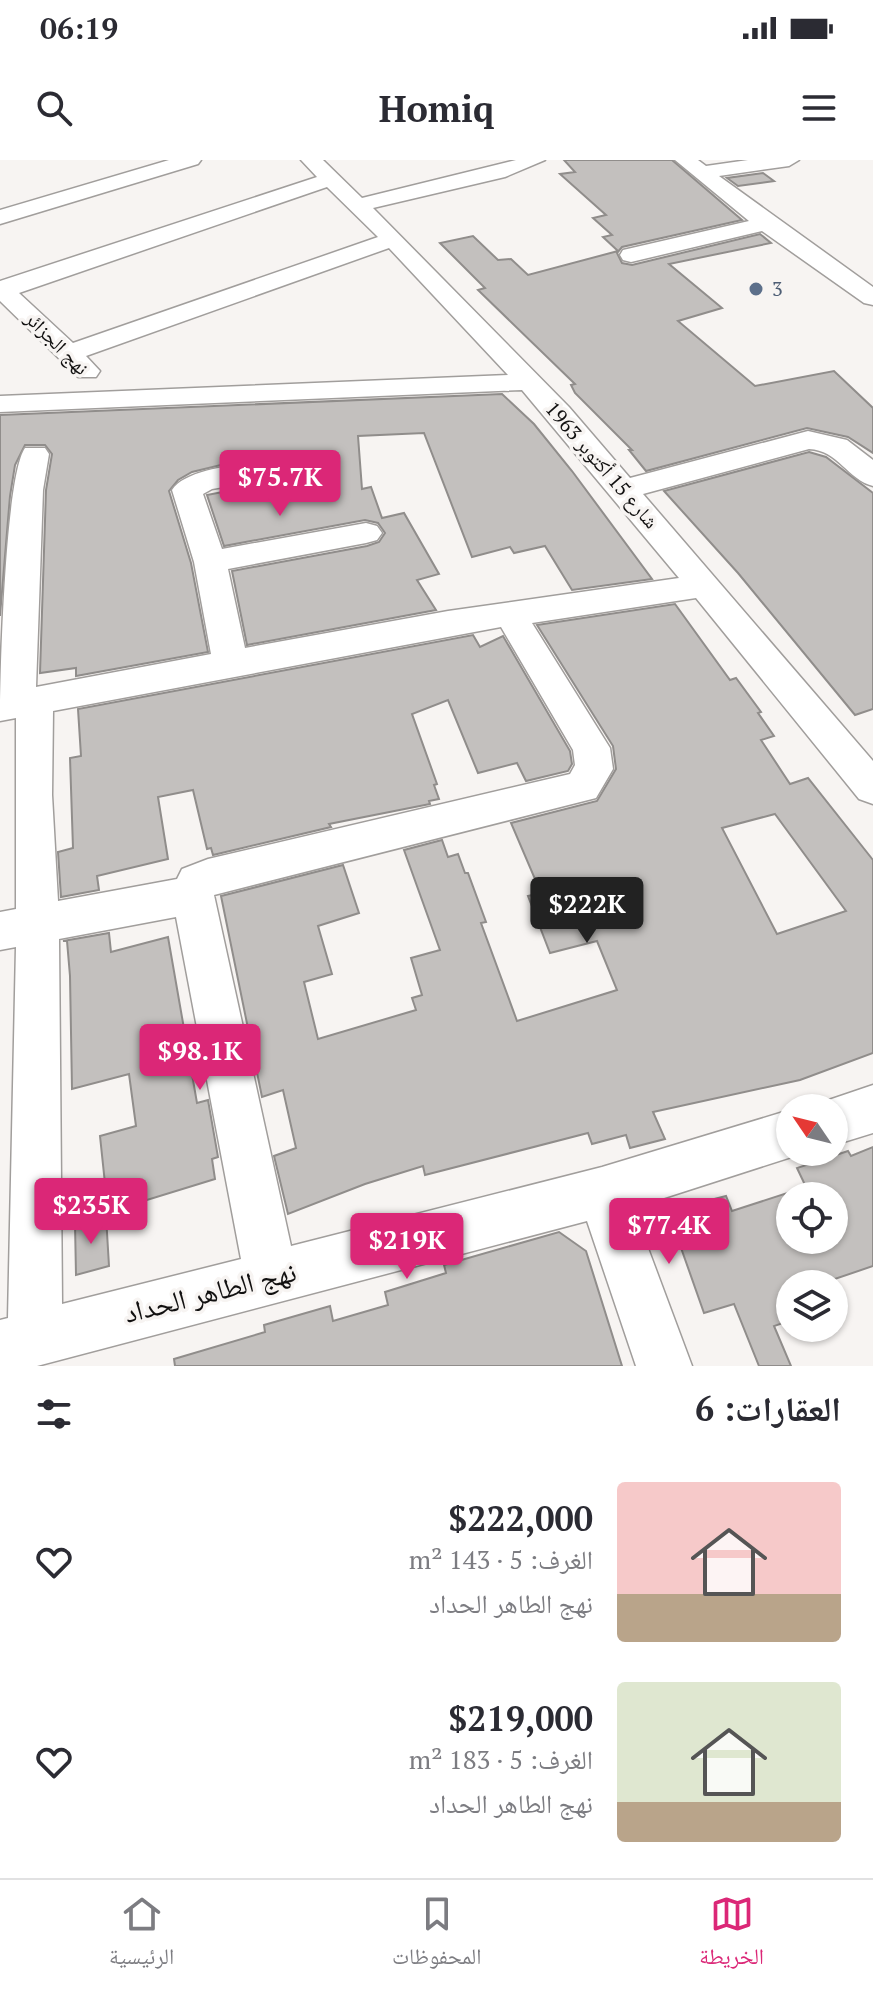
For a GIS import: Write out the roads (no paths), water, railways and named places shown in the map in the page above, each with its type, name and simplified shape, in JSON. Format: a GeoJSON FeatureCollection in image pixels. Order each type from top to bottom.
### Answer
{"type":"FeatureCollection","features":[{"type":"Feature","properties":{"kind":"street"},"geometry":{"type":"LineString","coordinates":[[110,160],[133,178]]}},
{"type":"Feature","properties":{"kind":"street"},"geometry":{"type":"LineString","coordinates":[[0,217],[191,160]]}},
{"type":"Feature","properties":{"kind":"street"},"geometry":{"type":"LineString","coordinates":[[693,166],[789,160]]}},
{"type":"Feature","properties":{"kind":"street"},"geometry":{"type":"LineString","coordinates":[[358,205],[450,184],[522,162]]}},
{"type":"Feature","properties":{"kind":"street"},"geometry":{"type":"LineString","coordinates":[[693,166],[766,224],[873,298]]}},
{"type":"Feature","properties":{"kind":"street"},"geometry":{"type":"LineString","coordinates":[[432,168],[450,184]]}},
{"type":"Feature","properties":{"kind":"street"},"geometry":{"type":"LineString","coordinates":[[1,289],[321,169]]}},
{"type":"Feature","properties":{"kind":"street","name":"شارع 15 أكتوبر 1963"},"geometry":{"type":"LineString","coordinates":[[321,169],[530,382],[625,489],[873,788]]}},
{"type":"Feature","properties":{"kind":"street"},"geometry":{"type":"LineString","coordinates":[[631,255],[766,224]]}},
{"type":"Feature","properties":{"kind":"street"},"geometry":{"type":"LineString","coordinates":[[69,353],[393,239]]}},
{"type":"Feature","properties":{"kind":"street","name":"نهج الجزائر"},"geometry":{"type":"LineString","coordinates":[[1,289],[69,353],[113,400]]}},
{"type":"Feature","properties":{"kind":"street"},"geometry":{"type":"LineString","coordinates":[[0,404],[530,382]]}},
{"type":"Feature","properties":{"kind":"street"},"geometry":{"type":"LineString","coordinates":[[625,489],[808,440],[831,442],[842,448],[873,477]]}},
{"type":"Feature","properties":{"kind":"street"},"geometry":{"type":"LineString","coordinates":[[18,1342],[19,927],[14,491],[35,454]]}},
{"type":"Feature","properties":{"kind":"street"},"geometry":{"type":"LineString","coordinates":[[231,665],[210,562],[186,497],[188,487],[289,468]]}},
{"type":"Feature","properties":{"kind":"street"},"geometry":{"type":"LineString","coordinates":[[210,562],[366,533]]}},
{"type":"Feature","properties":{"kind":"street"},"geometry":{"type":"LineString","coordinates":[[17,704],[510,614],[704,586]]}},
{"type":"Feature","properties":{"kind":"street"},"geometry":{"type":"LineString","coordinates":[[271,1276],[193,895],[197,882],[216,874],[582,787],[592,777],[596,763],[591,748],[510,614]]}},
{"type":"Feature","properties":{"kind":"street"},"geometry":{"type":"LineString","coordinates":[[19,927],[193,895]]}},
{"type":"Feature","properties":{"kind":"street"},"geometry":{"type":"LineString","coordinates":[[848,1117],[873,1109]]}},
{"type":"Feature","properties":{"kind":"street","name":"نهج الطاهر الحداد"},"geometry":{"type":"LineString","coordinates":[[18,1342],[602,1192],[776,1139]]}},
{"type":"Feature","properties":{"kind":"street"},"geometry":{"type":"LineString","coordinates":[[602,1192],[664,1366]]}},
{"type":"Feature","properties":{"kind":"place","name":"3"},"geometry":{"type":"Point","coordinates":[756,289]}}]}
